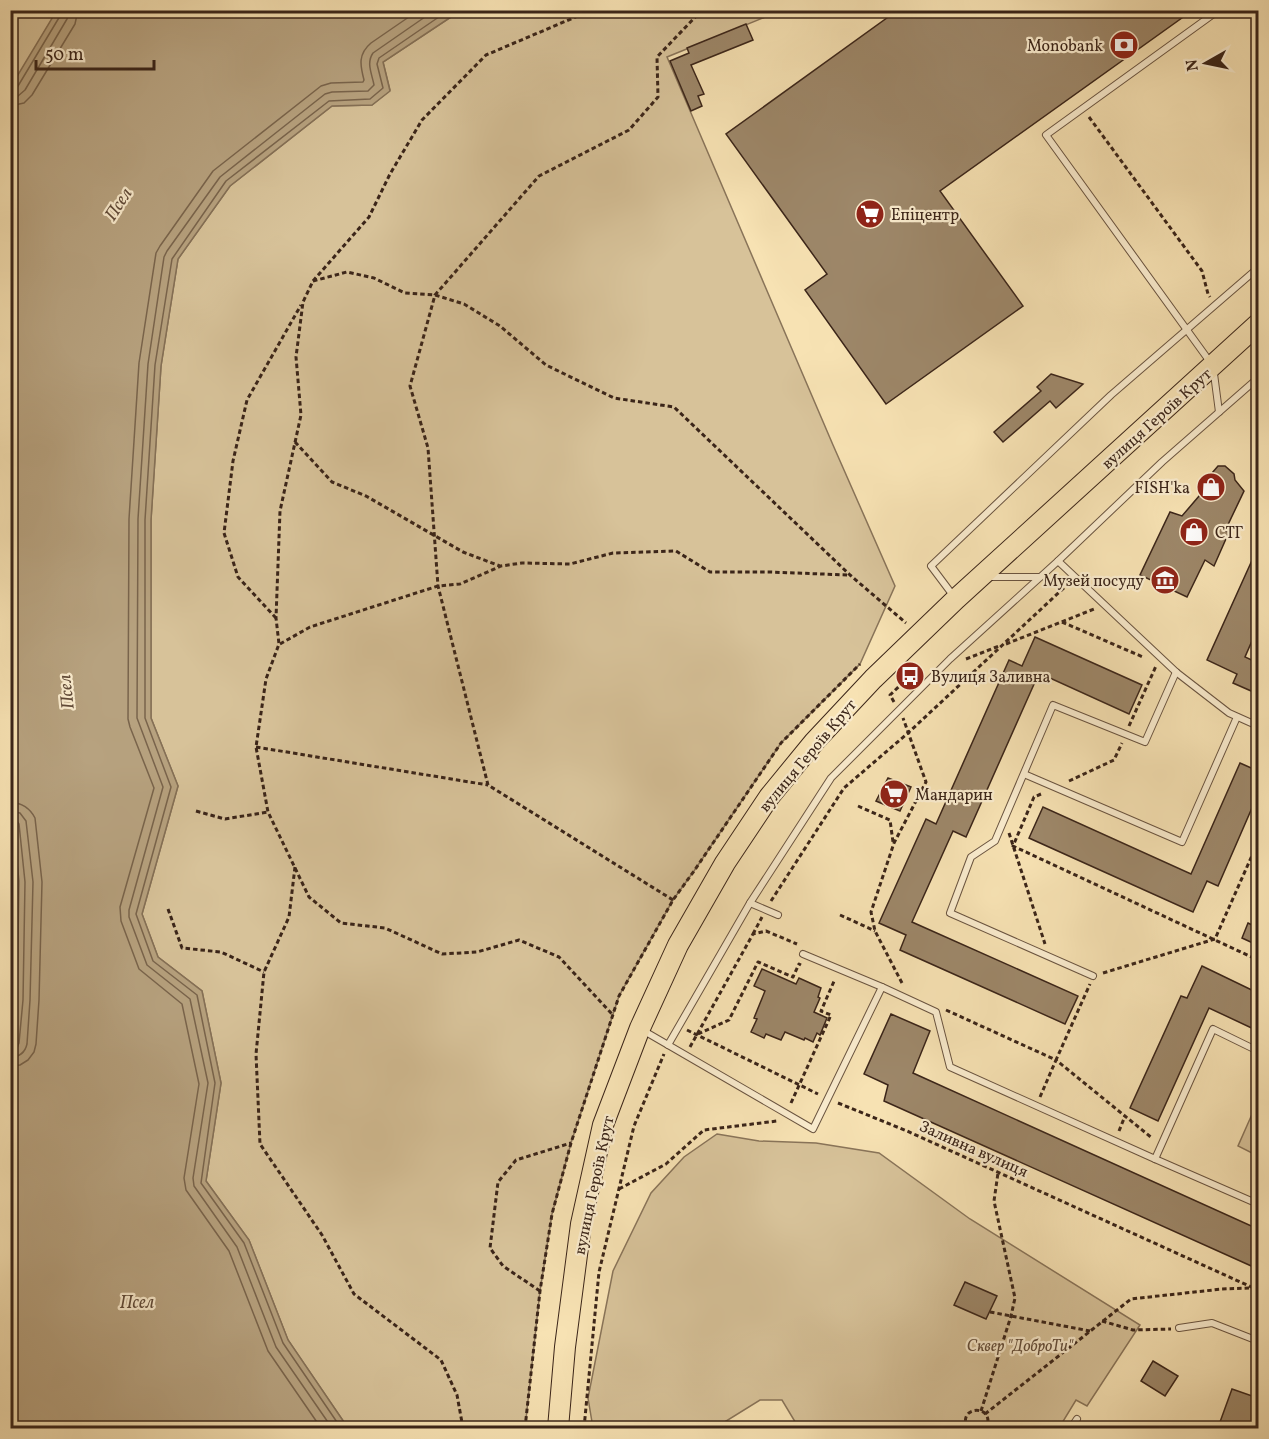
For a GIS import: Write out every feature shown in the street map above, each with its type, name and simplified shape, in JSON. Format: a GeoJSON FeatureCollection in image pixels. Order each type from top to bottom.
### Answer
{"type":"FeatureCollection","features":[{"type":"Feature","properties":{"kind":"main road","name":"вулиця Героїв Крут"},"geometry":{"type":"LineString","coordinates":[[558,1428],[565,1347],[581,1224],[603,1125],[640,1029],[678,945],[725,863],[769,797],[822,734],[873,679],[956,599],[1258,324]]}},
{"type":"Feature","properties":{"kind":"lane"},"geometry":{"type":"LineString","coordinates":[[1219,10],[1046,135],[1213,366],[1219,412]]}},
{"type":"Feature","properties":{"kind":"lane"},"geometry":{"type":"LineString","coordinates":[[956,599],[931,566],[1111,395],[1258,268]]}},
{"type":"Feature","properties":{"kind":"lane"},"geometry":{"type":"LineString","coordinates":[[668,1045],[750,903],[831,778],[940,670],[1162,462],[1258,378]]}},
{"type":"Feature","properties":{"kind":"lane"},"geometry":{"type":"LineString","coordinates":[[1058,561],[1159,660],[1228,713],[1258,726]]}},
{"type":"Feature","properties":{"kind":"lane"},"geometry":{"type":"LineString","coordinates":[[980,577],[1040,577]]}},
{"type":"Feature","properties":{"kind":"lane"},"geometry":{"type":"LineString","coordinates":[[1094,976],[951,913],[971,857],[995,841],[1053,705],[1145,742],[1176,672]]}},
{"type":"Feature","properties":{"kind":"lane"},"geometry":{"type":"LineString","coordinates":[[1024,774],[1182,842],[1237,717]]}},
{"type":"Feature","properties":{"kind":"lane"},"geometry":{"type":"LineString","coordinates":[[750,903],[778,915]]}},
{"type":"Feature","properties":{"kind":"lane"},"geometry":{"type":"LineString","coordinates":[[803,954],[936,1012],[950,1067],[1258,1204]]}},
{"type":"Feature","properties":{"kind":"lane"},"geometry":{"type":"LineString","coordinates":[[640,1029],[813,1129],[882,987]]}},
{"type":"Feature","properties":{"kind":"lane"},"geometry":{"type":"LineString","coordinates":[[1155,1159],[1212,1029],[1258,1051]]}},
{"type":"Feature","properties":{"kind":"lane"},"geometry":{"type":"LineString","coordinates":[[1179,1329],[1212,1323],[1258,1341]]}},
{"type":"Feature","properties":{"kind":"lane"},"geometry":{"type":"LineString","coordinates":[[1071,1428],[1077,1419]]}},
{"type":"Feature","properties":{"kind":"path"},"geometry":{"type":"LineString","coordinates":[[276,618],[238,577],[224,533],[233,461],[247,400],[313,281],[369,217],[390,174],[423,120],[486,55],[592,10]]}},
{"type":"Feature","properties":{"kind":"path"},"geometry":{"type":"LineString","coordinates":[[488,785],[438,586],[428,448],[410,386],[435,295],[539,176],[628,130],[658,97],[657,57],[702,10]]}},
{"type":"Feature","properties":{"kind":"path"},"geometry":{"type":"LineString","coordinates":[[1083,108],[1202,271],[1208,294],[1217,304]]}},
{"type":"Feature","properties":{"kind":"path"},"geometry":{"type":"LineString","coordinates":[[313,281],[347,272],[374,278],[405,293],[435,295],[464,304],[500,326],[546,365],[614,398],[674,407],[850,575],[919,634]]}},
{"type":"Feature","properties":{"kind":"path"},"geometry":{"type":"LineString","coordinates":[[303,302],[296,357],[301,415],[280,512],[276,618],[279,644],[266,679],[256,747],[268,812],[309,897],[341,923],[385,928],[442,954],[477,952],[519,940],[559,957],[612,1014]]}},
{"type":"Feature","properties":{"kind":"path"},"geometry":{"type":"LineString","coordinates":[[295,441],[332,482],[366,496],[463,552],[501,566]]}},
{"type":"Feature","properties":{"kind":"path"},"geometry":{"type":"LineString","coordinates":[[279,644],[310,627],[438,586],[460,584],[501,566],[522,563],[570,564],[613,553],[676,551],[710,572],[850,575]]}},
{"type":"Feature","properties":{"kind":"path"},"geometry":{"type":"LineString","coordinates":[[753,934],[844,788],[908,733],[1075,577]]}},
{"type":"Feature","properties":{"kind":"path"},"geometry":{"type":"LineString","coordinates":[[940,670],[1105,605]]}},
{"type":"Feature","properties":{"kind":"path"},"geometry":{"type":"LineString","coordinates":[[1013,846],[1034,797],[1114,760],[1159,660],[1062,622]]}},
{"type":"Feature","properties":{"kind":"path"},"geometry":{"type":"LineString","coordinates":[[900,709],[926,782],[894,843],[871,912],[875,931],[906,992]]}},
{"type":"Feature","properties":{"kind":"path"},"geometry":{"type":"LineString","coordinates":[[256,747],[488,785],[673,900]]}},
{"type":"Feature","properties":{"kind":"path"},"geometry":{"type":"LineString","coordinates":[[858,806],[890,820],[894,843]]}},
{"type":"Feature","properties":{"kind":"path"},"geometry":{"type":"LineString","coordinates":[[196,811],[225,819],[268,812]]}},
{"type":"Feature","properties":{"kind":"path"},"geometry":{"type":"LineString","coordinates":[[1005,819],[1049,957]]}},
{"type":"Feature","properties":{"kind":"path"},"geometry":{"type":"LineString","coordinates":[[1094,976],[1215,939],[1258,842]]}},
{"type":"Feature","properties":{"kind":"path"},"geometry":{"type":"LineString","coordinates":[[1013,846],[1258,960]]}},
{"type":"Feature","properties":{"kind":"path"},"geometry":{"type":"LineString","coordinates":[[295,866],[289,917],[264,972],[256,1054],[260,1144],[322,1235],[354,1294],[441,1360],[457,1395],[464,1426],[474,1428]]}},
{"type":"Feature","properties":{"kind":"path"},"geometry":{"type":"LineString","coordinates":[[168,909],[182,948],[221,952],[264,972]]}},
{"type":"Feature","properties":{"kind":"path"},"geometry":{"type":"LineString","coordinates":[[840,915],[875,931]]}},
{"type":"Feature","properties":{"kind":"path"},"geometry":{"type":"LineString","coordinates":[[697,1035],[729,1020],[758,962],[793,977],[799,964],[808,968]]}},
{"type":"Feature","properties":{"kind":"path"},"geometry":{"type":"LineString","coordinates":[[826,975],[842,982]]}},
{"type":"Feature","properties":{"kind":"path"},"geometry":{"type":"LineString","coordinates":[[786,1113],[831,1015],[821,1011],[835,979]]}},
{"type":"Feature","properties":{"kind":"path","name":"Заливна вулиця"},"geometry":{"type":"LineString","coordinates":[[680,1026],[828,1099],[907,1131],[1256,1289]]}},
{"type":"Feature","properties":{"kind":"path"},"geometry":{"type":"LineString","coordinates":[[584,1428],[599,1272],[634,1126],[668,1045]]}},
{"type":"Feature","properties":{"kind":"path"},"geometry":{"type":"LineString","coordinates":[[1036,1106],[1056,1060],[1161,1145]]}},
{"type":"Feature","properties":{"kind":"path"},"geometry":{"type":"LineString","coordinates":[[1114,1141],[1125,1116]]}},
{"type":"Feature","properties":{"kind":"path"},"geometry":{"type":"LineString","coordinates":[[619,1189],[666,1164],[704,1130],[797,1119]]}},
{"type":"Feature","properties":{"kind":"path"},"geometry":{"type":"LineString","coordinates":[[540,1291],[503,1266],[490,1248],[498,1182],[516,1160],[571,1143]]}},
{"type":"Feature","properties":{"kind":"path"},"geometry":{"type":"LineString","coordinates":[[981,1411],[1015,1298],[994,1201],[999,1173]]}},
{"type":"Feature","properties":{"kind":"path"},"geometry":{"type":"LineString","coordinates":[[985,1414],[1131,1299],[1222,1289],[1256,1289]]}},
{"type":"Feature","properties":{"kind":"path"},"geometry":{"type":"LineString","coordinates":[[990,1312],[1090,1331]]}},
{"type":"Feature","properties":{"kind":"path"},"geometry":{"type":"LineString","coordinates":[[1102,1321],[1133,1330],[1179,1329]]}},
{"type":"Feature","properties":{"kind":"path"},"geometry":{"type":"LineString","coordinates":[[967,1428],[965,1422],[967,1415],[974,1410],[985,1414],[988,1421],[986,1428]]}},
{"type":"Feature","properties":{"kind":"green space"},"geometry":{"type":"Polygon","coordinates":[[[11,11],[57,11],[11,88],[11,11]]]}},
{"type":"Feature","properties":{"kind":"green space"},"geometry":{"type":"Polygon","coordinates":[[[460,11],[780,11],[667,57],[895,586],[860,664],[781,743],[673,900],[619,996],[571,1143],[552,1214],[540,1291],[525,1428],[348,1428],[288,1340],[249,1240],[206,1181],[221,1083],[202,991],[158,957],[142,914],[178,786],[151,718],[151,520],[161,366],[178,259],[230,186],[332,106],[372,105],[390,90],[383,62],[460,11]]]}},
{"type":"Feature","properties":{"kind":"green space"},"geometry":{"type":"Polygon","coordinates":[[[11,798],[19,881],[17,999],[11,1081],[11,798]]]}},
{"type":"Feature","properties":{"kind":"green space"},"geometry":{"type":"Polygon","coordinates":[[[1253,1112],[1258,1115],[1258,1156],[1238,1146],[1253,1112]]]}},
{"type":"Feature","properties":{"kind":"green space","name":"Сквер \"ДоброТи\""},"geometry":{"type":"Polygon","coordinates":[[[717,1134],[759,1141],[816,1143],[879,1153],[970,1219],[1140,1325],[1087,1406],[1076,1400],[1059,1428],[794,1428],[797,1425],[782,1400],[760,1400],[715,1428],[593,1428],[588,1398],[613,1271],[651,1193],[684,1157],[717,1134]]]}},
{"type":"Feature","properties":{"kind":"water","name":"Псел"},"geometry":{"type":"Polygon","coordinates":[[[57,10],[460,11],[383,62],[390,91],[372,105],[332,106],[230,186],[178,259],[161,366],[151,520],[151,718],[178,786],[142,914],[158,957],[202,991],[221,1083],[206,1181],[249,1240],[288,1340],[348,1428],[11,1428],[10,1081],[17,999],[19,881],[10,798],[10,88],[57,10]]]}},
{"type":"Feature","properties":{"kind":"building","name":"Епіцентр"},"geometry":{"type":"Polygon","coordinates":[[[898,10],[1193,10],[940,191],[1023,306],[886,404],[805,290],[827,274],[726,134],[898,10]]]}},
{"type":"Feature","properties":{"kind":"building"},"geometry":{"type":"Polygon","coordinates":[[[746,24],[753,40],[691,65],[704,94],[698,96],[702,106],[691,111],[670,61],[689,53],[687,48],[746,24]]]}},
{"type":"Feature","properties":{"kind":"building"},"geometry":{"type":"Polygon","coordinates":[[[1051,374],[1083,384],[1056,408],[1050,401],[1003,442],[994,432],[1041,391],[1037,387],[1051,374]]]}},
{"type":"Feature","properties":{"kind":"building","name":"СТГ"},"geometry":{"type":"Polygon","coordinates":[[[1218,466],[1225,466],[1234,474],[1235,480],[1244,491],[1225,531],[1229,532],[1214,566],[1205,560],[1187,597],[1140,575],[1170,512],[1182,516],[1211,482],[1207,479],[1218,466]]]}},
{"type":"Feature","properties":{"kind":"building"},"geometry":{"type":"Polygon","coordinates":[[[1258,547],[1258,627],[1245,657],[1258,663],[1258,694],[1233,683],[1237,674],[1207,660],[1258,547]]]}},
{"type":"Feature","properties":{"kind":"building"},"geometry":{"type":"Polygon","coordinates":[[[1035,637],[1142,685],[1129,714],[1039,673],[966,837],[953,831],[912,922],[1078,996],[1065,1024],[900,950],[906,935],[879,923],[926,819],[936,824],[1009,660],[1022,666],[1035,637]]]}},
{"type":"Feature","properties":{"kind":"building"},"geometry":{"type":"Polygon","coordinates":[[[1240,763],[1258,771],[1258,794],[1218,886],[1207,881],[1193,912],[1029,838],[1043,807],[1191,874],[1240,763]]]}},
{"type":"Feature","properties":{"kind":"building","name":"Мандарин"},"geometry":{"type":"Polygon","coordinates":[[[888,778],[911,787],[900,811],[876,801],[888,778]]]}},
{"type":"Feature","properties":{"kind":"building"},"geometry":{"type":"Polygon","coordinates":[[[1248,923],[1258,928],[1255,944],[1242,938],[1248,923]]]}},
{"type":"Feature","properties":{"kind":"building"},"geometry":{"type":"Polygon","coordinates":[[[1202,966],[1258,993],[1258,1031],[1209,1008],[1158,1121],[1130,1108],[1181,996],[1187,998],[1202,966]]]}},
{"type":"Feature","properties":{"kind":"building"},"geometry":{"type":"Polygon","coordinates":[[[762,969],[796,984],[799,978],[821,988],[818,997],[820,998],[814,1012],[827,1018],[820,1035],[817,1033],[813,1042],[785,1032],[781,1040],[766,1034],[764,1038],[751,1032],[765,991],[754,986],[762,969]]]}},
{"type":"Feature","properties":{"kind":"building"},"geometry":{"type":"Polygon","coordinates":[[[891,1014],[930,1031],[913,1073],[1258,1229],[1258,1269],[884,1101],[888,1085],[864,1074],[891,1014]]]}},
{"type":"Feature","properties":{"kind":"building"},"geometry":{"type":"Polygon","coordinates":[[[965,1282],[997,1296],[986,1319],[954,1305],[965,1282]]]}},
{"type":"Feature","properties":{"kind":"building"},"geometry":{"type":"Polygon","coordinates":[[[1153,1361],[1178,1376],[1165,1396],[1141,1381],[1153,1361]]]}},
{"type":"Feature","properties":{"kind":"building"},"geometry":{"type":"Polygon","coordinates":[[[1232,1389],[1258,1398],[1258,1407],[1251,1428],[1239,1428],[1220,1422],[1232,1389]]]}},
{"type":"Feature","properties":{"kind":"place","name":"Monobank"},"geometry":{"type":"Point","coordinates":[1124,45]}},
{"type":"Feature","properties":{"kind":"place","name":"Епіцентр"},"geometry":{"type":"Point","coordinates":[870,214]}},
{"type":"Feature","properties":{"kind":"place","name":"FISH'ka"},"geometry":{"type":"Point","coordinates":[1211,487]}},
{"type":"Feature","properties":{"kind":"place","name":"СТГ"},"geometry":{"type":"Point","coordinates":[1194,532]}},
{"type":"Feature","properties":{"kind":"place","name":"Музей посуду"},"geometry":{"type":"Point","coordinates":[1165,580]}},
{"type":"Feature","properties":{"kind":"place","name":"Вулиця Заливна"},"geometry":{"type":"Point","coordinates":[910,676]}},
{"type":"Feature","properties":{"kind":"place","name":"Мандарин"},"geometry":{"type":"Point","coordinates":[894,794]}}]}
